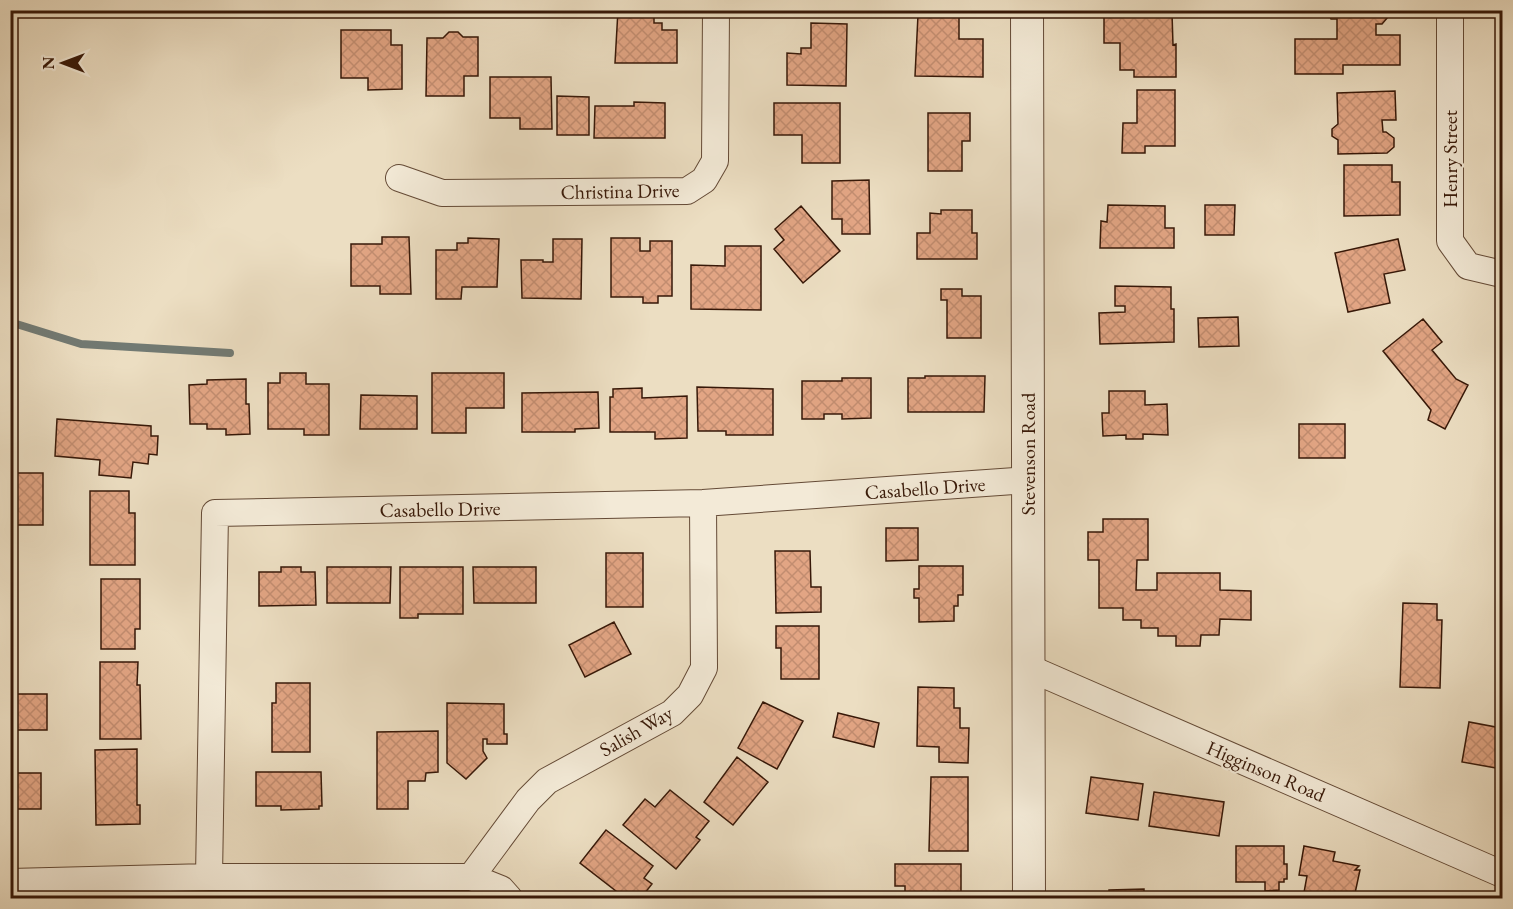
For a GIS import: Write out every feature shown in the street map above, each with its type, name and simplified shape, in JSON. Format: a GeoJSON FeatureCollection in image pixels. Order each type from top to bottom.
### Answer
{"type":"FeatureCollection","features":[{"type":"Feature","properties":{"kind":"street","name":"Christina Drive"},"geometry":{"type":"LineString","coordinates":[[399,178],[442,193],[687,191],[704,180],[715,161],[716,10]]}},
{"type":"Feature","properties":{"kind":"street","name":"Stevenson Road"},"geometry":{"type":"LineString","coordinates":[[1027,10],[1029,898]]}},
{"type":"Feature","properties":{"kind":"street","name":"Henry Street"},"geometry":{"type":"LineString","coordinates":[[1450,10],[1450,241],[1468,266],[1503,274]]}},
{"type":"Feature","properties":{"kind":"street","name":"Casabello Drive"},"geometry":{"type":"LineString","coordinates":[[209,877],[215,513],[703,503],[1028,480]]}},
{"type":"Feature","properties":{"kind":"street","name":"Salish Way"},"geometry":{"type":"LineString","coordinates":[[471,877],[528,801],[547,781],[672,713],[690,694],[704,668],[703,503]]}},
{"type":"Feature","properties":{"kind":"street","name":"Higginson Road"},"geometry":{"type":"LineString","coordinates":[[1029,668],[1503,874]]}},
{"type":"Feature","properties":{"kind":"street"},"geometry":{"type":"LineString","coordinates":[[10,882],[209,877],[471,877],[501,889],[509,898]]}},
{"type":"Feature","properties":{"kind":"building"},"geometry":{"type":"Polygon","coordinates":[[[618,10],[654,10],[654,23],[662,23],[662,30],[677,30],[677,63],[615,63],[618,10]]]}},
{"type":"Feature","properties":{"kind":"building"},"geometry":{"type":"Polygon","coordinates":[[[1137,10],[1169,10],[1169,13],[1172,13],[1173,45],[1176,44],[1176,77],[1134,77],[1134,70],[1120,70],[1120,43],[1104,43],[1104,13],[1137,13],[1137,10]]]}},
{"type":"Feature","properties":{"kind":"building"},"geometry":{"type":"Polygon","coordinates":[[[1327,10],[1388,10],[1388,17],[1382,24],[1376,24],[1376,35],[1400,35],[1400,65],[1343,65],[1343,74],[1295,74],[1295,39],[1337,39],[1337,19],[1331,19],[1327,10]]]}},
{"type":"Feature","properties":{"kind":"building"},"geometry":{"type":"Polygon","coordinates":[[[941,13],[959,16],[959,39],[983,39],[983,77],[915,76],[918,15],[941,16],[941,13]]]}},
{"type":"Feature","properties":{"kind":"building"},"geometry":{"type":"Polygon","coordinates":[[[811,23],[847,24],[846,86],[787,85],[787,53],[801,54],[801,48],[811,48],[811,23]]]}},
{"type":"Feature","properties":{"kind":"building"},"geometry":{"type":"Polygon","coordinates":[[[341,30],[391,30],[391,45],[402,45],[402,89],[368,90],[368,78],[341,78],[341,30]]]}},
{"type":"Feature","properties":{"kind":"building"},"geometry":{"type":"Polygon","coordinates":[[[449,32],[458,32],[463,37],[478,37],[478,76],[464,76],[464,96],[426,96],[427,38],[443,38],[449,32]]]}},
{"type":"Feature","properties":{"kind":"building"},"geometry":{"type":"Polygon","coordinates":[[[490,77],[551,77],[552,129],[520,129],[520,118],[490,118],[490,77]]]}},
{"type":"Feature","properties":{"kind":"building"},"geometry":{"type":"Polygon","coordinates":[[[1137,90],[1175,90],[1175,146],[1145,146],[1145,153],[1122,153],[1123,123],[1137,123],[1137,90]]]}},
{"type":"Feature","properties":{"kind":"building"},"geometry":{"type":"Polygon","coordinates":[[[1395,91],[1396,120],[1382,120],[1383,132],[1394,138],[1394,147],[1387,153],[1338,154],[1338,140],[1332,136],[1332,129],[1338,124],[1337,93],[1395,91]]]}},
{"type":"Feature","properties":{"kind":"building"},"geometry":{"type":"Polygon","coordinates":[[[557,96],[589,97],[589,135],[557,135],[557,96]]]}},
{"type":"Feature","properties":{"kind":"building"},"geometry":{"type":"Polygon","coordinates":[[[634,102],[665,103],[665,138],[594,138],[595,106],[634,106],[634,102]]]}},
{"type":"Feature","properties":{"kind":"building"},"geometry":{"type":"Polygon","coordinates":[[[774,103],[840,103],[840,163],[802,163],[802,135],[774,135],[774,103]]]}},
{"type":"Feature","properties":{"kind":"building"},"geometry":{"type":"Polygon","coordinates":[[[928,113],[970,113],[970,141],[962,141],[962,171],[928,171],[928,113]]]}},
{"type":"Feature","properties":{"kind":"building"},"geometry":{"type":"Polygon","coordinates":[[[1344,165],[1392,165],[1392,182],[1400,182],[1400,215],[1344,216],[1344,165]]]}},
{"type":"Feature","properties":{"kind":"building"},"geometry":{"type":"Polygon","coordinates":[[[869,180],[870,234],[842,234],[842,219],[832,219],[832,181],[869,180]]]}},
{"type":"Feature","properties":{"kind":"building"},"geometry":{"type":"Polygon","coordinates":[[[1108,205],[1165,206],[1165,228],[1174,228],[1174,248],[1100,248],[1101,221],[1107,222],[1108,205]]]}},
{"type":"Feature","properties":{"kind":"building"},"geometry":{"type":"Polygon","coordinates":[[[1205,205],[1235,205],[1234,235],[1205,235],[1205,205]]]}},
{"type":"Feature","properties":{"kind":"building"},"geometry":{"type":"Polygon","coordinates":[[[801,206],[840,251],[803,283],[774,249],[784,240],[775,229],[801,206]]]}},
{"type":"Feature","properties":{"kind":"building"},"geometry":{"type":"Polygon","coordinates":[[[941,210],[972,210],[972,233],[977,233],[977,259],[917,259],[917,233],[930,233],[930,213],[941,214],[941,210]]]}},
{"type":"Feature","properties":{"kind":"building"},"geometry":{"type":"Polygon","coordinates":[[[382,237],[409,237],[411,294],[380,294],[380,286],[351,286],[351,244],[382,244],[382,237]]]}},
{"type":"Feature","properties":{"kind":"building"},"geometry":{"type":"Polygon","coordinates":[[[468,238],[499,239],[497,287],[462,287],[461,299],[436,299],[436,250],[457,250],[457,243],[468,243],[468,238]]]}},
{"type":"Feature","properties":{"kind":"building"},"geometry":{"type":"Polygon","coordinates":[[[611,238],[640,238],[640,251],[650,251],[650,241],[672,241],[672,296],[658,296],[658,303],[643,303],[643,297],[611,297],[611,238]]]}},
{"type":"Feature","properties":{"kind":"building"},"geometry":{"type":"Polygon","coordinates":[[[553,239],[582,239],[581,299],[522,298],[521,260],[553,262],[553,239]]]}},
{"type":"Feature","properties":{"kind":"building"},"geometry":{"type":"Polygon","coordinates":[[[1398,239],[1405,270],[1384,274],[1390,303],[1348,312],[1335,253],[1398,239]]]}},
{"type":"Feature","properties":{"kind":"building"},"geometry":{"type":"Polygon","coordinates":[[[725,246],[761,246],[761,310],[691,309],[691,265],[725,266],[725,246]]]}},
{"type":"Feature","properties":{"kind":"building"},"geometry":{"type":"Polygon","coordinates":[[[1115,286],[1171,287],[1174,342],[1100,344],[1099,313],[1125,312],[1125,306],[1115,306],[1115,286]]]}},
{"type":"Feature","properties":{"kind":"building"},"geometry":{"type":"Polygon","coordinates":[[[941,289],[962,289],[962,296],[981,296],[981,338],[947,338],[947,300],[941,300],[941,289]]]}},
{"type":"Feature","properties":{"kind":"building"},"geometry":{"type":"Polygon","coordinates":[[[1238,317],[1239,346],[1199,347],[1198,318],[1238,317]]]}},
{"type":"Feature","properties":{"kind":"building"},"geometry":{"type":"Polygon","coordinates":[[[1423,319],[1442,342],[1432,350],[1456,379],[1468,385],[1445,429],[1428,420],[1431,410],[1383,351],[1423,319]]]}},
{"type":"Feature","properties":{"kind":"building"},"geometry":{"type":"Polygon","coordinates":[[[1499,341],[1502,341],[1502,379],[1499,379],[1499,341]]]}},
{"type":"Feature","properties":{"kind":"building"},"geometry":{"type":"Polygon","coordinates":[[[280,373],[306,373],[306,384],[329,384],[329,435],[304,435],[304,429],[268,429],[268,383],[280,383],[280,373]]]}},
{"type":"Feature","properties":{"kind":"building"},"geometry":{"type":"Polygon","coordinates":[[[432,373],[504,373],[504,408],[466,408],[466,433],[432,433],[432,373]]]}},
{"type":"Feature","properties":{"kind":"building"},"geometry":{"type":"Polygon","coordinates":[[[925,376],[985,376],[984,412],[908,412],[908,378],[925,378],[925,376]]]}},
{"type":"Feature","properties":{"kind":"building"},"geometry":{"type":"Polygon","coordinates":[[[842,378],[871,378],[871,418],[842,419],[842,414],[824,414],[824,419],[802,419],[802,381],[842,381],[842,378]]]}},
{"type":"Feature","properties":{"kind":"building"},"geometry":{"type":"Polygon","coordinates":[[[246,379],[246,404],[249,404],[250,434],[226,435],[226,429],[207,429],[207,424],[190,424],[189,385],[207,384],[207,380],[246,379]]]}},
{"type":"Feature","properties":{"kind":"building"},"geometry":{"type":"Polygon","coordinates":[[[697,387],[773,389],[773,435],[726,435],[726,431],[698,431],[697,387]]]}},
{"type":"Feature","properties":{"kind":"building"},"geometry":{"type":"Polygon","coordinates":[[[642,388],[642,398],[687,396],[687,438],[655,439],[655,432],[610,432],[610,397],[613,397],[613,389],[642,388]]]}},
{"type":"Feature","properties":{"kind":"building"},"geometry":{"type":"Polygon","coordinates":[[[1109,391],[1145,391],[1145,405],[1167,404],[1168,435],[1143,434],[1143,439],[1126,439],[1126,435],[1103,436],[1102,413],[1109,413],[1109,391]]]}},
{"type":"Feature","properties":{"kind":"building"},"geometry":{"type":"Polygon","coordinates":[[[598,392],[599,428],[575,429],[575,432],[522,432],[522,393],[598,392]]]}},
{"type":"Feature","properties":{"kind":"building"},"geometry":{"type":"Polygon","coordinates":[[[361,395],[417,396],[417,429],[360,429],[361,395]]]}},
{"type":"Feature","properties":{"kind":"building"},"geometry":{"type":"Polygon","coordinates":[[[57,419],[151,426],[151,436],[158,436],[157,455],[149,454],[148,464],[133,462],[131,478],[99,475],[100,460],[55,456],[57,419]]]}},
{"type":"Feature","properties":{"kind":"building"},"geometry":{"type":"Polygon","coordinates":[[[1299,424],[1345,424],[1345,458],[1299,458],[1299,424]]]}},
{"type":"Feature","properties":{"kind":"building"},"geometry":{"type":"Polygon","coordinates":[[[10,473],[43,473],[43,525],[10,525],[10,473]]]}},
{"type":"Feature","properties":{"kind":"building"},"geometry":{"type":"Polygon","coordinates":[[[90,491],[129,491],[129,513],[135,513],[135,565],[90,565],[90,491]]]}},
{"type":"Feature","properties":{"kind":"building"},"geometry":{"type":"Polygon","coordinates":[[[1103,519],[1148,519],[1148,560],[1137,560],[1136,590],[1157,590],[1157,573],[1220,573],[1220,590],[1251,591],[1251,620],[1220,619],[1219,635],[1201,635],[1200,646],[1176,646],[1176,636],[1158,636],[1158,628],[1141,628],[1141,620],[1123,620],[1123,608],[1099,608],[1099,560],[1088,560],[1088,532],[1103,532],[1103,519]]]}},
{"type":"Feature","properties":{"kind":"building"},"geometry":{"type":"Polygon","coordinates":[[[886,528],[918,528],[918,560],[886,561],[886,528]]]}},
{"type":"Feature","properties":{"kind":"building"},"geometry":{"type":"Polygon","coordinates":[[[775,551],[810,551],[811,587],[821,587],[821,612],[776,613],[775,551]]]}},
{"type":"Feature","properties":{"kind":"building"},"geometry":{"type":"Polygon","coordinates":[[[606,553],[643,553],[643,607],[606,607],[606,553]]]}},
{"type":"Feature","properties":{"kind":"building"},"geometry":{"type":"Polygon","coordinates":[[[919,566],[963,566],[963,595],[958,595],[958,606],[954,606],[954,621],[919,622],[919,598],[914,598],[914,589],[919,589],[919,566]]]}},
{"type":"Feature","properties":{"kind":"building"},"geometry":{"type":"Polygon","coordinates":[[[281,567],[301,567],[301,572],[315,572],[316,605],[259,606],[259,572],[281,572],[281,567]]]}},
{"type":"Feature","properties":{"kind":"building"},"geometry":{"type":"Polygon","coordinates":[[[327,567],[391,567],[390,603],[327,603],[327,567]]]}},
{"type":"Feature","properties":{"kind":"building"},"geometry":{"type":"Polygon","coordinates":[[[400,567],[463,567],[463,614],[418,614],[418,618],[400,618],[400,567]]]}},
{"type":"Feature","properties":{"kind":"building"},"geometry":{"type":"Polygon","coordinates":[[[473,567],[536,567],[536,603],[474,603],[473,567]]]}},
{"type":"Feature","properties":{"kind":"building"},"geometry":{"type":"Polygon","coordinates":[[[101,579],[140,579],[140,629],[135,629],[135,649],[101,649],[101,579]]]}},
{"type":"Feature","properties":{"kind":"building"},"geometry":{"type":"Polygon","coordinates":[[[1403,603],[1437,604],[1437,620],[1442,620],[1440,688],[1400,687],[1403,603]]]}},
{"type":"Feature","properties":{"kind":"building"},"geometry":{"type":"Polygon","coordinates":[[[614,622],[631,654],[585,677],[569,645],[614,622]]]}},
{"type":"Feature","properties":{"kind":"building"},"geometry":{"type":"Polygon","coordinates":[[[776,626],[819,626],[819,679],[781,679],[781,648],[776,648],[776,626]]]}},
{"type":"Feature","properties":{"kind":"building"},"geometry":{"type":"Polygon","coordinates":[[[100,662],[138,662],[137,685],[140,685],[141,739],[100,739],[100,662]]]}},
{"type":"Feature","properties":{"kind":"building"},"geometry":{"type":"Polygon","coordinates":[[[276,683],[310,683],[310,752],[272,752],[272,703],[276,703],[276,683]]]}},
{"type":"Feature","properties":{"kind":"building"},"geometry":{"type":"Polygon","coordinates":[[[918,687],[954,688],[954,708],[960,708],[960,728],[969,728],[968,763],[939,762],[939,747],[917,746],[918,687]]]}},
{"type":"Feature","properties":{"kind":"building"},"geometry":{"type":"Polygon","coordinates":[[[12,694],[47,694],[47,730],[12,730],[12,694]]]}},
{"type":"Feature","properties":{"kind":"building"},"geometry":{"type":"Polygon","coordinates":[[[763,702],[803,721],[777,769],[738,748],[763,702]]]}},
{"type":"Feature","properties":{"kind":"building"},"geometry":{"type":"Polygon","coordinates":[[[447,703],[504,704],[504,734],[507,734],[507,744],[487,744],[487,739],[483,739],[483,751],[487,758],[466,779],[447,763],[447,703]]]}},
{"type":"Feature","properties":{"kind":"building"},"geometry":{"type":"Polygon","coordinates":[[[838,713],[879,723],[874,747],[833,737],[838,713]]]}},
{"type":"Feature","properties":{"kind":"building"},"geometry":{"type":"Polygon","coordinates":[[[1497,718],[1502,719],[1502,769],[1462,762],[1469,722],[1496,727],[1497,718]]]}},
{"type":"Feature","properties":{"kind":"building"},"geometry":{"type":"Polygon","coordinates":[[[438,731],[438,772],[426,773],[425,781],[408,781],[408,809],[377,809],[377,732],[438,731]]]}},
{"type":"Feature","properties":{"kind":"building"},"geometry":{"type":"Polygon","coordinates":[[[137,749],[137,805],[140,805],[140,824],[96,825],[95,750],[137,749]]]}},
{"type":"Feature","properties":{"kind":"building"},"geometry":{"type":"Polygon","coordinates":[[[737,757],[768,782],[733,825],[704,802],[737,757]]]}},
{"type":"Feature","properties":{"kind":"building"},"geometry":{"type":"Polygon","coordinates":[[[256,772],[321,772],[322,806],[319,806],[319,809],[281,810],[281,806],[256,806],[256,772]]]}},
{"type":"Feature","properties":{"kind":"building"},"geometry":{"type":"Polygon","coordinates":[[[10,773],[41,773],[41,809],[10,809],[10,773]]]}},
{"type":"Feature","properties":{"kind":"building"},"geometry":{"type":"Polygon","coordinates":[[[931,777],[968,777],[968,851],[929,851],[931,777]]]}},
{"type":"Feature","properties":{"kind":"building"},"geometry":{"type":"Polygon","coordinates":[[[1091,777],[1143,784],[1138,820],[1086,813],[1091,777]]]}},
{"type":"Feature","properties":{"kind":"building"},"geometry":{"type":"Polygon","coordinates":[[[670,790],[709,821],[696,837],[700,840],[676,869],[623,825],[645,799],[655,807],[670,790]]]}},
{"type":"Feature","properties":{"kind":"building"},"geometry":{"type":"Polygon","coordinates":[[[1154,792],[1224,802],[1219,836],[1149,826],[1154,792]]]}},
{"type":"Feature","properties":{"kind":"building"},"geometry":{"type":"Polygon","coordinates":[[[606,830],[653,866],[644,878],[652,884],[641,898],[631,894],[625,898],[580,863],[606,830]]]}},
{"type":"Feature","properties":{"kind":"building"},"geometry":{"type":"Polygon","coordinates":[[[1236,846],[1284,846],[1287,879],[1279,882],[1279,890],[1265,891],[1265,882],[1236,882],[1236,846]]]}},
{"type":"Feature","properties":{"kind":"building"},"geometry":{"type":"Polygon","coordinates":[[[1304,846],[1335,852],[1333,861],[1359,866],[1355,870],[1360,870],[1354,898],[1303,898],[1307,876],[1299,875],[1304,846]]]}},
{"type":"Feature","properties":{"kind":"building"},"geometry":{"type":"Polygon","coordinates":[[[895,864],[961,864],[961,893],[955,893],[955,898],[905,898],[905,886],[895,886],[895,864]]]}},
{"type":"Feature","properties":{"kind":"building"},"geometry":{"type":"Polygon","coordinates":[[[1144,889],[1144,898],[1109,898],[1109,890],[1144,889]]]}},
{"type":"Feature","properties":{"kind":"waterway"},"geometry":{"type":"LineString","coordinates":[[10,322],[81,344],[230,353]]}}]}
